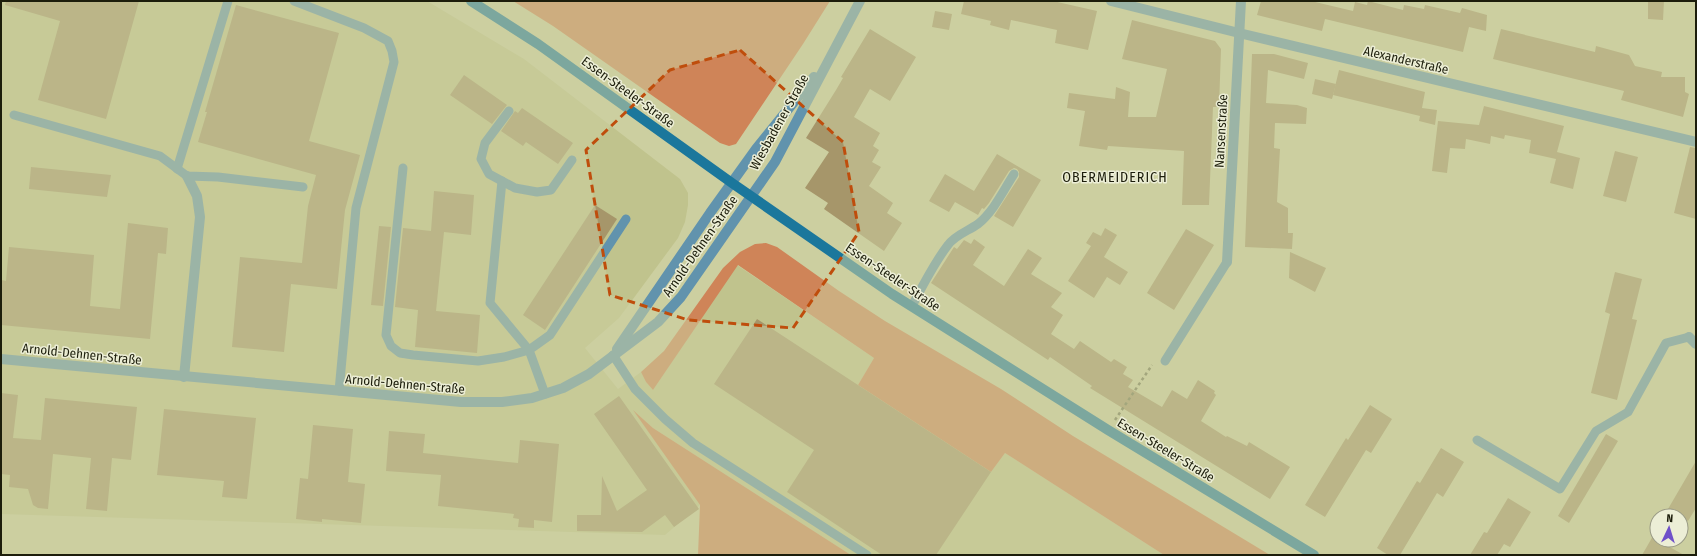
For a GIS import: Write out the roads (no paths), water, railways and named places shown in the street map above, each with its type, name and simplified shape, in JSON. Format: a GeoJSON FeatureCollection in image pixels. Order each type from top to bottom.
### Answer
{"type":"FeatureCollection","features":[{"type":"Feature","properties":{"kind":"main road","name":"Essen-Steeler-Straße"},"geometry":{"type":"LineString","coordinates":[[471,1],[538,44],[732,183],[912,306],[1108,430],[1314,555]]}},
{"type":"Feature","properties":{"kind":"street","name":"Wiesbadener Straße"},"geometry":{"type":"LineString","coordinates":[[751,196],[782,150],[828,59],[860,1]]}},
{"type":"Feature","properties":{"kind":"street","name":"Alexanderstraße"},"geometry":{"type":"LineString","coordinates":[[1111,1],[1696,142]]}},
{"type":"Feature","properties":{"kind":"street","name":"Nansenstraße"},"geometry":{"type":"LineString","coordinates":[[1226,262],[1241,1]]}},
{"type":"Feature","properties":{"kind":"street","name":"Wiesbadener Straße"},"geometry":{"type":"LineString","coordinates":[[732,183],[756,149],[828,59]]}},
{"type":"Feature","properties":{"kind":"street"},"geometry":{"type":"LineString","coordinates":[[184,377],[200,217],[197,196],[187,176]]}},
{"type":"Feature","properties":{"kind":"street","name":"Arnold-Dehnen-Straße"},"geometry":{"type":"LineString","coordinates":[[613,355],[732,183]]}},
{"type":"Feature","properties":{"kind":"street","name":"Arnold-Dehnen-Straße"},"geometry":{"type":"LineString","coordinates":[[1,359],[461,402],[502,402],[532,398],[562,388],[589,374],[658,322],[681,298],[751,196]]}},
{"type":"Feature","properties":{"kind":"lane"},"geometry":{"type":"LineString","coordinates":[[177,168],[228,1]]}},
{"type":"Feature","properties":{"kind":"lane"},"geometry":{"type":"LineString","coordinates":[[294,1],[364,28],[388,41],[394,62],[356,208],[339,391]]}},
{"type":"Feature","properties":{"kind":"lane"},"geometry":{"type":"LineString","coordinates":[[509,111],[485,144],[481,159],[489,174],[515,188],[537,192],[551,190],[572,160]]}},
{"type":"Feature","properties":{"kind":"lane"},"geometry":{"type":"LineString","coordinates":[[14,115],[160,156],[187,176],[218,177],[303,187]]}},
{"type":"Feature","properties":{"kind":"lane"},"geometry":{"type":"LineString","coordinates":[[403,168],[386,335],[391,346],[400,353],[478,361],[504,357],[529,350],[550,335],[626,219]]}},
{"type":"Feature","properties":{"kind":"lane"},"geometry":{"type":"LineString","coordinates":[[912,306],[948,244],[957,236],[979,223],[991,211],[1014,174]]}},
{"type":"Feature","properties":{"kind":"lane"},"geometry":{"type":"LineString","coordinates":[[502,181],[490,303],[529,350],[545,394]]}},
{"type":"Feature","properties":{"kind":"lane"},"geometry":{"type":"LineString","coordinates":[[1166,361],[1226,262]]}},
{"type":"Feature","properties":{"kind":"lane"},"geometry":{"type":"LineString","coordinates":[[1477,440],[1560,489],[1596,431],[1628,412],[1666,343],[1692,341]]}},
{"type":"Feature","properties":{"kind":"lane"},"geometry":{"type":"LineString","coordinates":[[613,355],[635,389],[665,419],[694,443],[867,555]]}},
{"type":"Feature","properties":{"kind":"district","name":"OBERMEIDERICH"},"geometry":{"type":"Point","coordinates":[1115,177]}}]}
